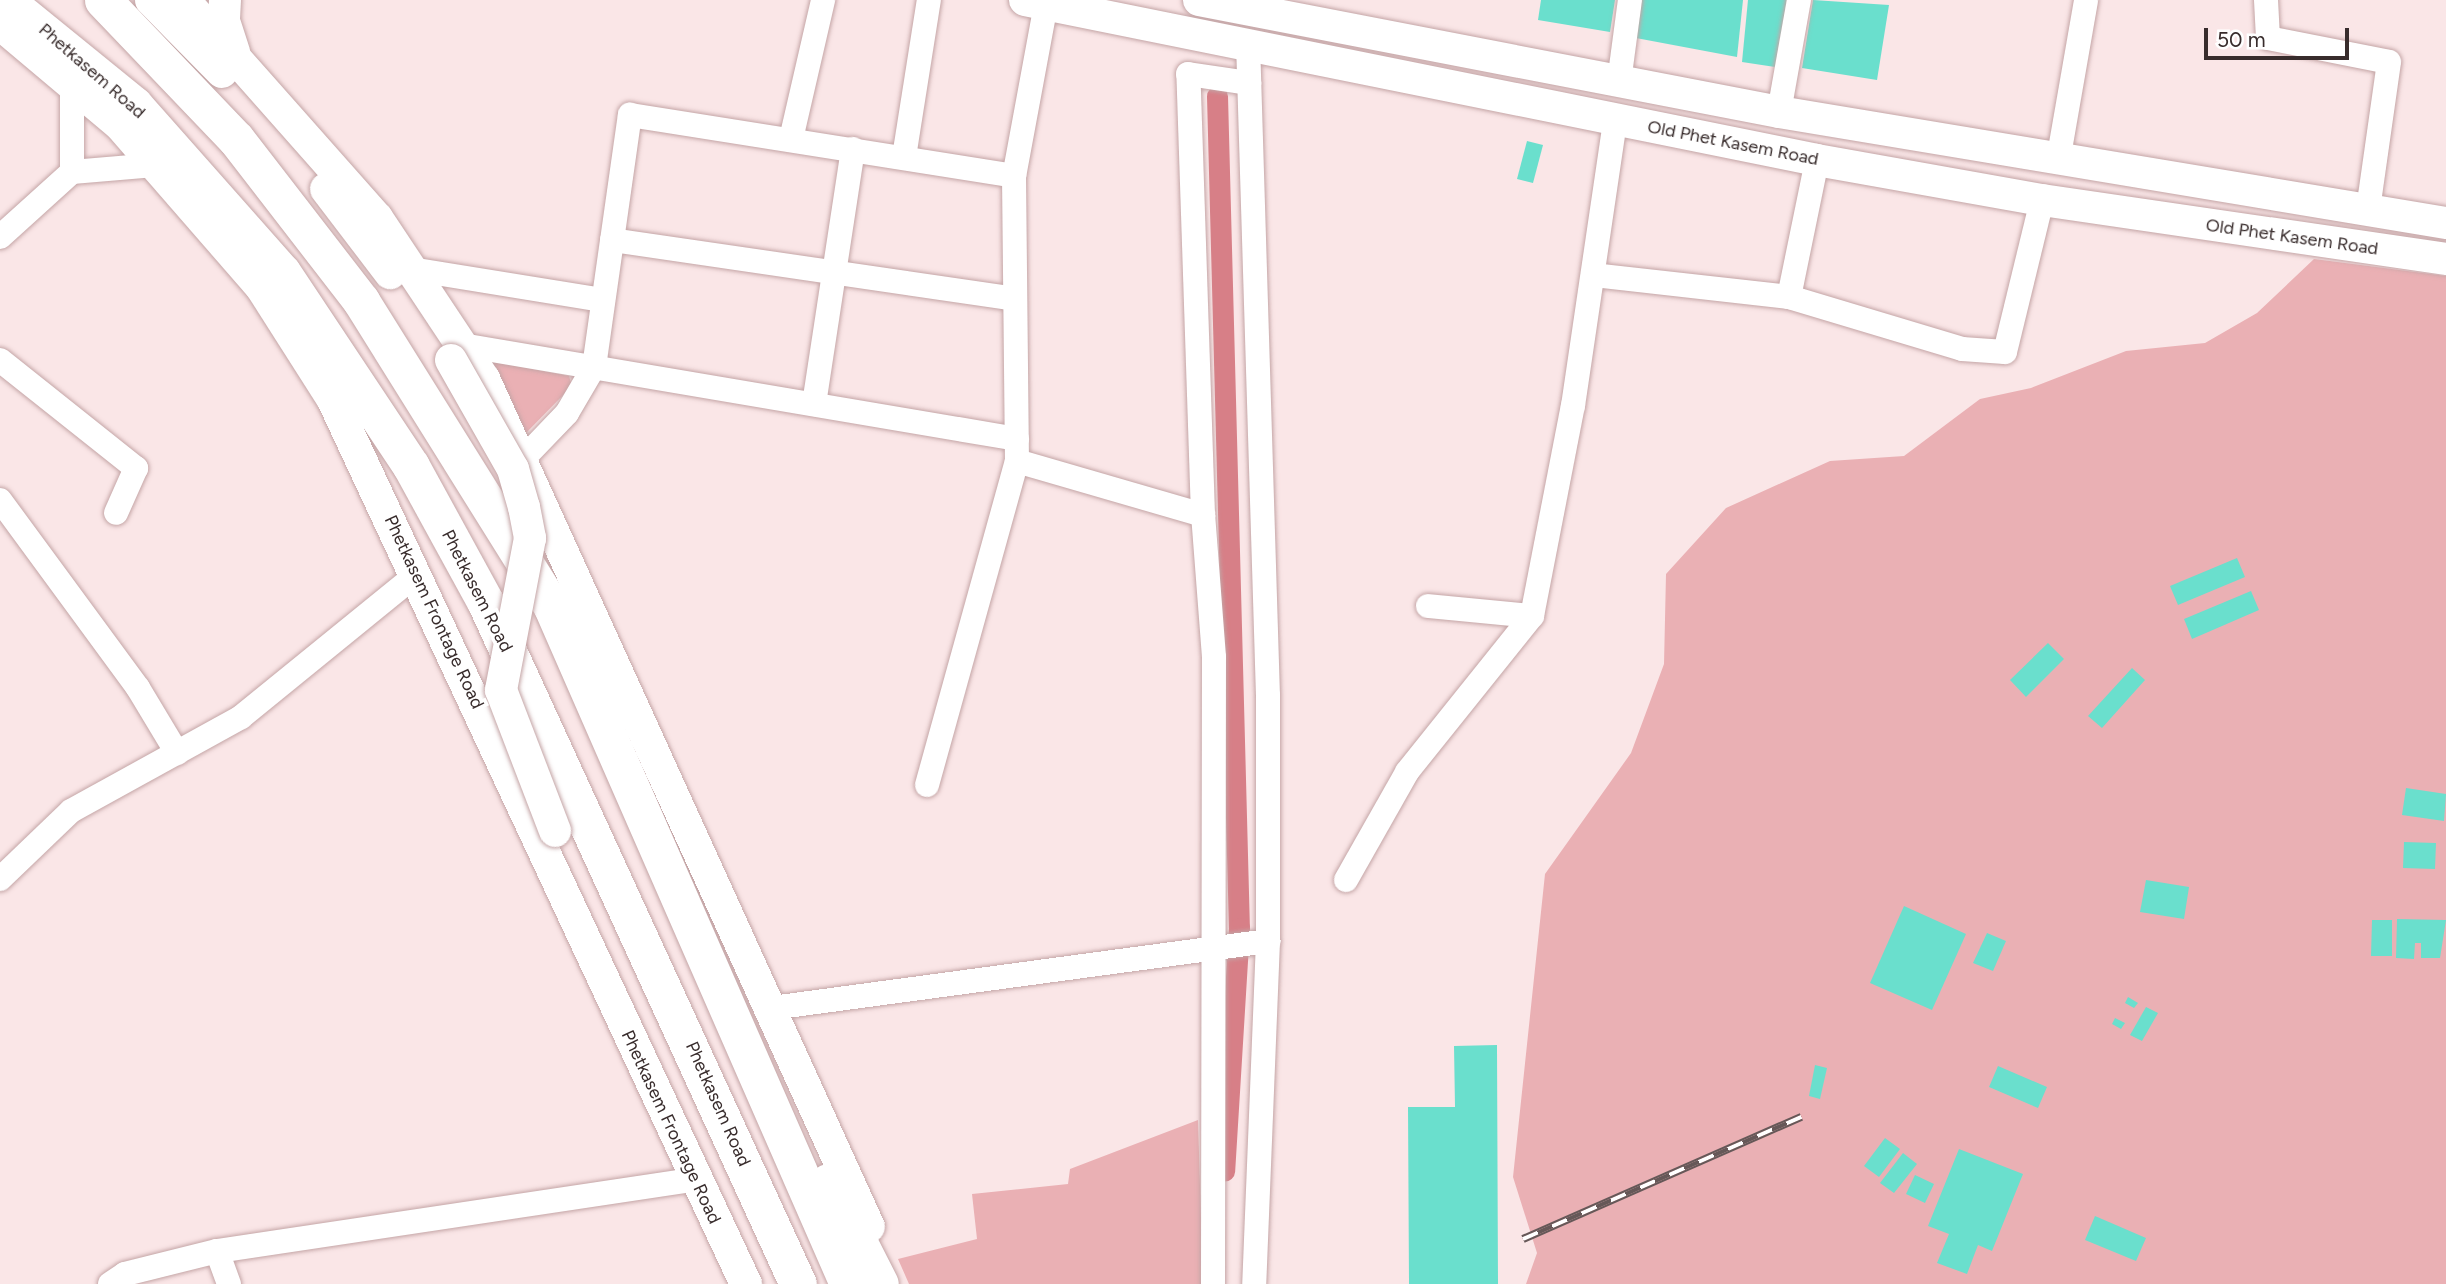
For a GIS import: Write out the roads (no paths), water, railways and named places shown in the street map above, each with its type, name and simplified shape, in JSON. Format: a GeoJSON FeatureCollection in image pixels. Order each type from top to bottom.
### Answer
{"type":"FeatureCollection","features":[{"type":"Feature","properties":{"kind":"highway","name":"Phetkasem Road"},"geometry":{"type":"LineString","coordinates":[[5,0],[134,105],[282,272],[411,466],[486,603],[798,1284]]}},
{"type":"Feature","properties":{"kind":"highway"},"geometry":{"type":"LineString","coordinates":[[103,0],[236,139],[377,324],[552,607],[848,1284]]}},
{"type":"Feature","properties":{"kind":"highway"},"geometry":{"type":"LineString","coordinates":[[660,854],[880,1284]]}},
{"type":"Feature","properties":{"kind":"main road"},"geometry":{"type":"LineString","coordinates":[[151,0],[299,153],[456,353],[522,460],[895,1284]]}},
{"type":"Feature","properties":{"kind":"main road"},"geometry":{"type":"LineString","coordinates":[[184,0],[377,218],[411,269],[513,469],[530,538],[501,690],[555,831],[752,1284]]}},
{"type":"Feature","properties":{"kind":"main road"},"geometry":{"type":"LineString","coordinates":[[226,0],[225,28],[237,57]]}},
{"type":"Feature","properties":{"kind":"main road"},"geometry":{"type":"LineString","coordinates":[[1201,0],[1248,5],[1619,82],[1779,112],[2058,161],[2446,223]]}},
{"type":"Feature","properties":{"kind":"main road","name":"Old Phet Kasem Road"},"geometry":{"type":"LineString","coordinates":[[1036,2],[1248,42],[1817,160],[2042,200],[2446,259]]}},
{"type":"Feature","properties":{"kind":"main road","name":"Phetkasem Frontage Road"},"geometry":{"type":"LineString","coordinates":[[0,24],[72,83],[155,165],[261,287],[333,400],[694,1180],[746,1284]]}},
{"type":"Feature","properties":{"kind":"street"},"geometry":{"type":"LineString","coordinates":[[791,139],[823,0]]}},
{"type":"Feature","properties":{"kind":"street"},"geometry":{"type":"LineString","coordinates":[[904,157],[929,0]]}},
{"type":"Feature","properties":{"kind":"street"},"geometry":{"type":"LineString","coordinates":[[1619,82],[1630,0]]}},
{"type":"Feature","properties":{"kind":"street"},"geometry":{"type":"LineString","coordinates":[[1779,112],[1799,0]]}},
{"type":"Feature","properties":{"kind":"street"},"geometry":{"type":"LineString","coordinates":[[2058,161],[2086,0]]}},
{"type":"Feature","properties":{"kind":"street"},"geometry":{"type":"LineString","coordinates":[[2266,0],[2268,38],[2389,62],[2368,210]]}},
{"type":"Feature","properties":{"kind":"street"},"geometry":{"type":"LineString","coordinates":[[927,785],[1017,450],[1012,298],[1014,176],[1036,2]]}},
{"type":"Feature","properties":{"kind":"street"},"geometry":{"type":"LineString","coordinates":[[1248,42],[1268,695],[1254,1284]]}},
{"type":"Feature","properties":{"kind":"street"},"geometry":{"type":"LineString","coordinates":[[1213,1284],[1214,657],[1203,515],[1188,74],[1249,83]]}},
{"type":"Feature","properties":{"kind":"street"},"geometry":{"type":"LineString","coordinates":[[72,83],[72,172]]}},
{"type":"Feature","properties":{"kind":"street"},"geometry":{"type":"LineString","coordinates":[[522,460],[567,412],[594,366],[630,115],[1014,176]]}},
{"type":"Feature","properties":{"kind":"street"},"geometry":{"type":"LineString","coordinates":[[1346,880],[1407,772],[1532,615],[1593,275],[1615,120]]}},
{"type":"Feature","properties":{"kind":"street"},"geometry":{"type":"LineString","coordinates":[[814,404],[853,149]]}},
{"type":"Feature","properties":{"kind":"street"},"geometry":{"type":"LineString","coordinates":[[1789,297],[1817,160]]}},
{"type":"Feature","properties":{"kind":"street"},"geometry":{"type":"LineString","coordinates":[[0,237],[72,172],[155,165]]}},
{"type":"Feature","properties":{"kind":"street"},"geometry":{"type":"LineString","coordinates":[[1593,275],[1789,297],[1962,349],[2005,352],[2042,200]]}},
{"type":"Feature","properties":{"kind":"street"},"geometry":{"type":"LineString","coordinates":[[612,240],[1012,298]]}},
{"type":"Feature","properties":{"kind":"street"},"geometry":{"type":"LineString","coordinates":[[411,269],[602,300]]}},
{"type":"Feature","properties":{"kind":"street"},"geometry":{"type":"LineString","coordinates":[[456,353],[594,366],[814,404],[1017,450],[1203,515]]}},
{"type":"Feature","properties":{"kind":"street"},"geometry":{"type":"LineString","coordinates":[[0,360],[135,468],[136,479],[116,513]]}},
{"type":"Feature","properties":{"kind":"street"},"geometry":{"type":"LineString","coordinates":[[0,500],[138,688],[177,753]]}},
{"type":"Feature","properties":{"kind":"street"},"geometry":{"type":"LineString","coordinates":[[0,879],[71,811],[241,717],[416,575]]}},
{"type":"Feature","properties":{"kind":"street"},"geometry":{"type":"LineString","coordinates":[[1428,606],[1532,615]]}},
{"type":"Feature","properties":{"kind":"street"},"geometry":{"type":"LineString","coordinates":[[772,1008],[1262,941]]}},
{"type":"Feature","properties":{"kind":"street"},"geometry":{"type":"LineString","coordinates":[[110,1284],[125,1274],[217,1251],[694,1180]]}},
{"type":"Feature","properties":{"kind":"street"},"geometry":{"type":"LineString","coordinates":[[217,1251],[229,1284]]}},
{"type":"Feature","properties":{"kind":"waterway"},"geometry":{"type":"LineString","coordinates":[[1217,96],[1239,928],[1224,1171]]}},
{"type":"Feature","properties":{"kind":"railway"},"geometry":{"type":"LineString","coordinates":[[1523,1239],[1801,1117]]}}]}
